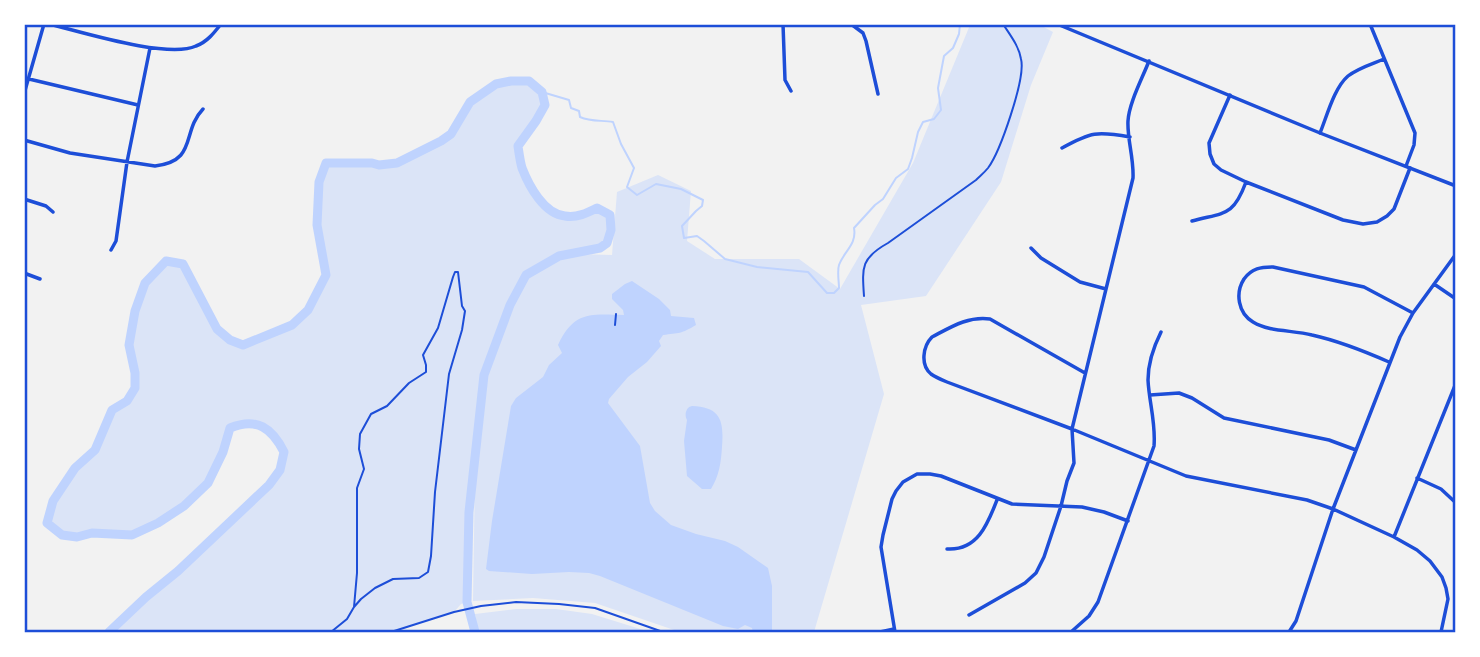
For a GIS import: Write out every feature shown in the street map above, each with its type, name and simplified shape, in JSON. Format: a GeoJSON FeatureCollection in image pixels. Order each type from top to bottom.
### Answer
{"type":"FeatureCollection","features":[{"type":"Feature","properties":{"kind":"street"},"geometry":{"type":"LineString","coordinates":[[24,94],[47,24],[150,48],[170,50],[196,47],[221,24]]}},
{"type":"Feature","properties":{"kind":"street"},"geometry":{"type":"LineString","coordinates":[[783,24],[785,80],[791,90]]}},
{"type":"Feature","properties":{"kind":"street"},"geometry":{"type":"LineString","coordinates":[[851,24],[863,33],[878,94]]}},
{"type":"Feature","properties":{"kind":"street"},"geometry":{"type":"LineString","coordinates":[[1057,24],[1455,186]]}},
{"type":"Feature","properties":{"kind":"street"},"geometry":{"type":"LineString","coordinates":[[1230,95],[1209,143],[1214,164],[1220,170],[1343,220],[1363,224],[1377,222],[1394,209],[1408,167],[1415,133],[1370,24]]}},
{"type":"Feature","properties":{"kind":"street"},"geometry":{"type":"LineString","coordinates":[[111,250],[116,241],[127,162],[150,48]]}},
{"type":"Feature","properties":{"kind":"street"},"geometry":{"type":"LineString","coordinates":[[1320,133],[1339,87],[1346,78],[1384,59]]}},
{"type":"Feature","properties":{"kind":"street"},"geometry":{"type":"LineString","coordinates":[[969,615],[1025,583],[1036,573],[1061,506],[1074,463],[1072,429],[1133,178],[1129,114],[1149,61]]}},
{"type":"Feature","properties":{"kind":"street"},"geometry":{"type":"LineString","coordinates":[[29,79],[138,105]]}},
{"type":"Feature","properties":{"kind":"street"},"geometry":{"type":"LineString","coordinates":[[24,139],[71,153],[155,166],[167,165],[179,158],[186,147],[196,116],[203,109]]}},
{"type":"Feature","properties":{"kind":"street"},"geometry":{"type":"LineString","coordinates":[[1062,148],[1088,134],[1103,132],[1130,137]]}},
{"type":"Feature","properties":{"kind":"street"},"geometry":{"type":"LineString","coordinates":[[1192,221],[1227,212],[1235,206],[1246,182]]}},
{"type":"Feature","properties":{"kind":"street"},"geometry":{"type":"LineString","coordinates":[[24,199],[46,206],[53,212]]}},
{"type":"Feature","properties":{"kind":"street"},"geometry":{"type":"LineString","coordinates":[[1031,248],[1041,258],[1080,282],[1105,289]]}},
{"type":"Feature","properties":{"kind":"street"},"geometry":{"type":"LineString","coordinates":[[1289,632],[1296,621],[1333,509],[1389,362],[1413,313],[1455,254]]}},
{"type":"Feature","properties":{"kind":"street"},"geometry":{"type":"LineString","coordinates":[[1389,362],[1344,343],[1251,321],[1240,306],[1241,286],[1253,270],[1273,267],[1364,287],[1413,313]]}},
{"type":"Feature","properties":{"kind":"street"},"geometry":{"type":"LineString","coordinates":[[24,273],[40,279]]}},
{"type":"Feature","properties":{"kind":"street"},"geometry":{"type":"LineString","coordinates":[[1434,284],[1455,299]]}},
{"type":"Feature","properties":{"kind":"street"},"geometry":{"type":"LineString","coordinates":[[1085,373],[990,319],[969,319],[932,337],[924,349],[925,366],[930,374],[947,382],[1186,476],[1281,495],[1333,509],[1394,537],[1417,550],[1442,577],[1448,598],[1441,632]]}},
{"type":"Feature","properties":{"kind":"street"},"geometry":{"type":"LineString","coordinates":[[1071,632],[1089,617],[1098,602],[1154,446],[1155,432],[1148,379],[1160,332]]}},
{"type":"Feature","properties":{"kind":"street"},"geometry":{"type":"LineString","coordinates":[[1394,537],[1455,383]]}},
{"type":"Feature","properties":{"kind":"street"},"geometry":{"type":"LineString","coordinates":[[1150,395],[1179,393],[1224,418],[1329,440],[1356,450]]}},
{"type":"Feature","properties":{"kind":"street"},"geometry":{"type":"LineString","coordinates":[[880,632],[894,631],[882,557],[883,535],[896,491],[903,482],[917,474],[940,476],[1012,505],[1092,508],[1128,522]]}},
{"type":"Feature","properties":{"kind":"street"},"geometry":{"type":"LineString","coordinates":[[1418,478],[1441,489],[1455,503]]}},
{"type":"Feature","properties":{"kind":"street"},"geometry":{"type":"LineString","coordinates":[[947,549],[957,550],[982,534],[997,500]]}},
{"type":"Feature","properties":{"kind":"path"},"geometry":{"type":"LineString","coordinates":[[864,296],[863,269],[867,258],[976,180],[994,157],[1022,72],[1016,45],[1003,24]]}},
{"type":"Feature","properties":{"kind":"path"},"geometry":{"type":"LineString","coordinates":[[331,632],[347,619],[354,607],[375,588],[393,579],[419,578],[428,572],[449,374],[465,311],[458,272],[455,272],[453,277],[438,328],[423,355],[426,372],[409,383],[384,408],[371,414],[360,434],[359,449],[363,468],[356,488],[357,573],[354,607]]}},
{"type":"Feature","properties":{"kind":"path"},"geometry":{"type":"LineString","coordinates":[[615,325],[616,314]]}},
{"type":"Feature","properties":{"kind":"path"},"geometry":{"type":"LineString","coordinates":[[391,632],[454,612],[516,602],[595,608],[663,632]]}},
{"type":"Feature","properties":{"kind":"shaded area"},"geometry":{"type":"Polygon","coordinates":[[[970,25],[1040,25],[1053,32],[1031,85],[1001,182],[926,296],[861,305],[884,394],[814,632],[680,632],[595,603],[533,598],[473,601],[475,471],[469,512],[467,602],[454,612],[391,632],[109,632],[269,485],[280,470],[284,452],[263,427],[240,425],[231,428],[208,483],[184,506],[158,523],[132,535],[92,533],[77,537],[62,535],[47,523],[53,500],[66,482],[67,476],[95,450],[112,410],[127,401],[135,388],[129,345],[135,311],[145,283],[166,261],[183,264],[217,329],[230,340],[243,345],[292,325],[308,310],[326,275],[317,225],[319,182],[326,163],[397,163],[450,134],[470,102],[496,84],[529,81],[542,92],[545,105],[518,146],[522,168],[533,191],[544,205],[557,214],[578,216],[597,208],[610,215],[606,242],[600,248],[561,256],[551,262],[576,254],[612,255],[617,192],[658,175],[691,191],[687,241],[715,259],[799,259],[840,289],[913,163],[970,25]]]}},
{"type":"Feature","properties":{"kind":"shaded area"},"geometry":{"type":"Polygon","coordinates":[[[516,609],[556,609],[592,614],[650,632],[478,632],[475,614],[516,609]]]}},
{"type":"Feature","properties":{"kind":"water"},"geometry":{"type":"Polygon","coordinates":[[[632,281],[659,299],[670,310],[671,316],[694,318],[696,325],[680,333],[663,335],[659,341],[661,346],[628,377],[608,403],[640,446],[650,503],[655,511],[671,525],[725,541],[768,568],[772,586],[772,632],[753,632],[752,628],[745,625],[738,629],[723,626],[589,573],[532,574],[486,569],[511,406],[516,398],[543,377],[549,365],[562,353],[558,345],[577,320],[592,315],[624,315],[623,310],[612,299],[612,294],[632,281]]]}},
{"type":"Feature","properties":{"kind":"water"},"geometry":{"type":"Polygon","coordinates":[[[692,406],[709,409],[719,417],[721,423],[720,464],[711,489],[702,489],[687,476],[684,441],[686,414],[692,406]]]}},
{"type":"Feature","properties":{"kind":"waterway"},"geometry":{"type":"LineString","coordinates":[[542,92],[569,100],[571,108],[579,111],[580,117],[613,122],[634,168],[627,187],[637,195],[656,184],[681,189],[703,200],[702,206],[682,226],[684,238],[697,236],[725,259],[757,267],[808,272],[827,293],[834,293],[839,288],[839,265],[854,239],[854,228],[883,199],[896,178],[908,169],[923,122],[934,119],[941,110],[938,88],[944,56],[953,48],[960,24]]}},
{"type":"Feature","properties":{"kind":"waterway"},"geometry":{"type":"LineString","coordinates":[[109,632],[269,485],[280,470],[284,452],[263,427],[256,424],[240,425],[230,428],[223,452],[208,483],[184,506],[158,523],[132,535],[92,533],[77,537],[62,535],[47,523],[53,501],[75,468],[95,450],[112,410],[127,401],[135,388],[129,345],[135,311],[145,283],[166,261],[183,264],[217,329],[230,340],[243,345],[292,325],[308,310],[326,275],[317,225],[319,182],[326,163],[397,163],[451,134],[470,102],[496,84],[529,81],[542,92],[545,105],[518,146],[522,168],[529,183],[538,198],[550,210],[557,214],[574,216],[597,208],[610,215],[611,230],[607,243],[600,248],[559,256],[526,275],[510,305],[484,375],[469,512],[467,602],[475,632]]}}]}
